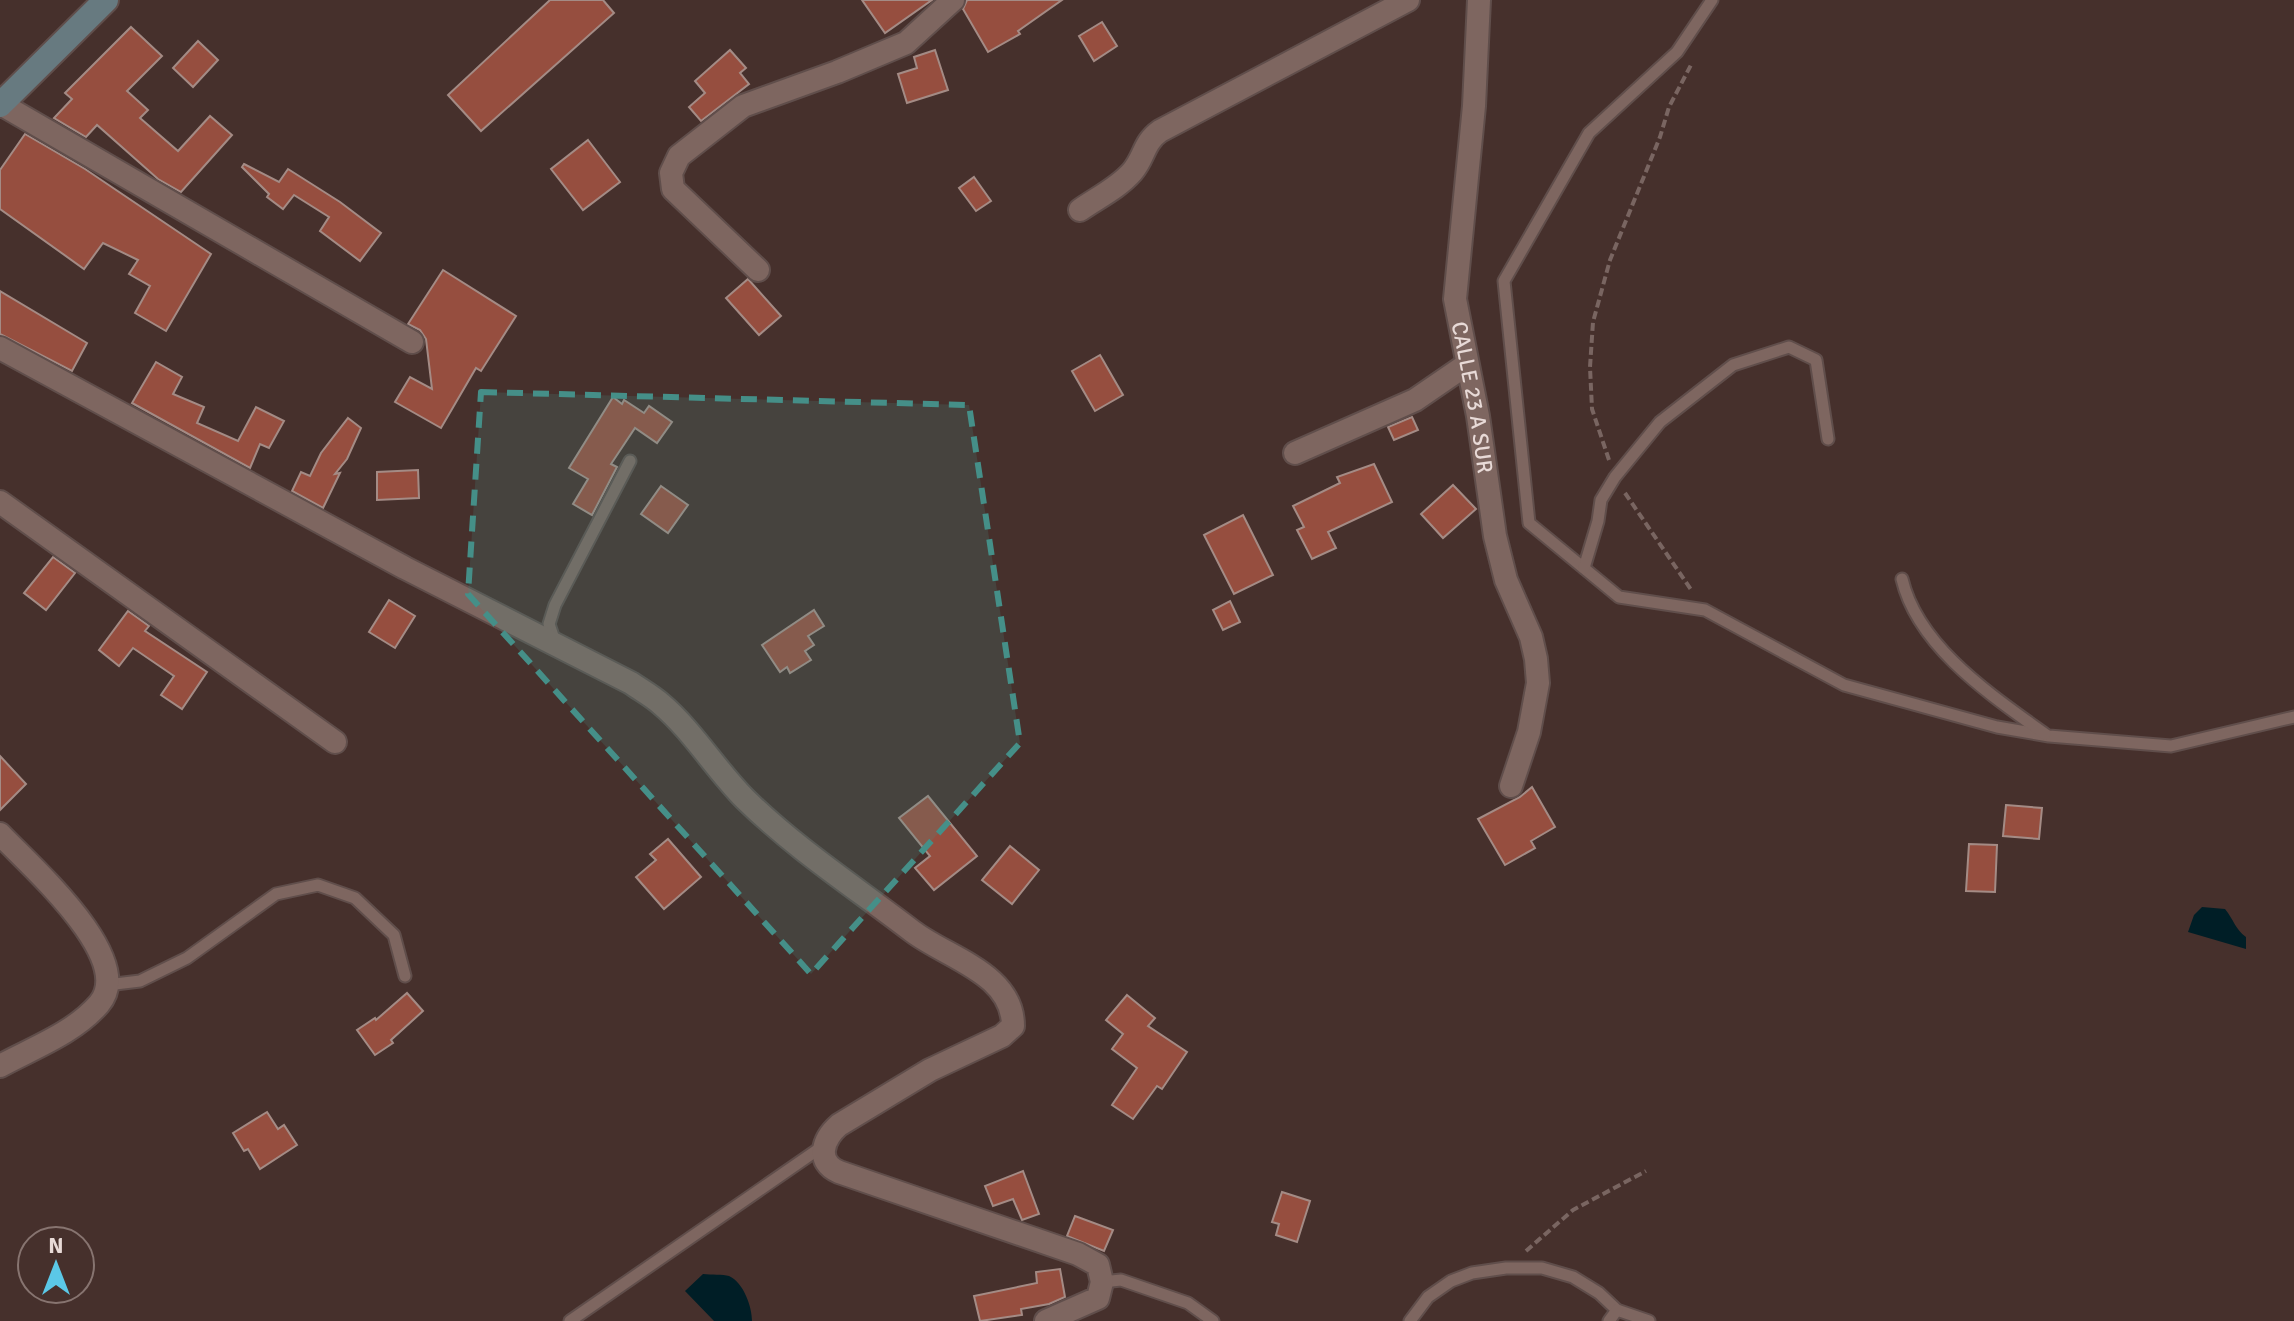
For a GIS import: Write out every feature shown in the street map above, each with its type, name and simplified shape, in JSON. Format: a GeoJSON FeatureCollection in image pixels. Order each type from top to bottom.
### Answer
{"type":"FeatureCollection","features":[{"type":"Feature","properties":{"kind":"main road"},"geometry":{"type":"LineString","coordinates":[[0,105],[106,0]]}},
{"type":"Feature","properties":{"kind":"street"},"geometry":{"type":"LineString","coordinates":[[758,270],[673,189],[671,173],[679,156],[743,106],[906,43],[953,0]]}},
{"type":"Feature","properties":{"kind":"street"},"geometry":{"type":"LineString","coordinates":[[1080,210],[1131,173],[1147,143],[1160,131],[1408,0]]}},
{"type":"Feature","properties":{"kind":"street","name":"CALLE 23 A SUR"},"geometry":{"type":"LineString","coordinates":[[1479,0],[1474,106],[1455,299],[1483,446],[1495,536],[1506,580],[1531,637],[1536,659],[1538,683],[1529,732],[1511,786]]}},
{"type":"Feature","properties":{"kind":"street"},"geometry":{"type":"LineString","coordinates":[[0,105],[412,342]]}},
{"type":"Feature","properties":{"kind":"street"},"geometry":{"type":"LineString","coordinates":[[0,348],[405,568],[631,683],[663,705],[744,798],[794,845],[930,945],[984,974],[1005,995],[1013,1011],[1013,1026],[1002,1036],[930,1070],[829,1134],[824,1146],[826,1162],[830,1168],[1078,1254],[1098,1265],[1102,1282],[1098,1298],[1046,1321]]}},
{"type":"Feature","properties":{"kind":"street"},"geometry":{"type":"LineString","coordinates":[[1295,453],[1415,400],[1466,365]]}},
{"type":"Feature","properties":{"kind":"street"},"geometry":{"type":"LineString","coordinates":[[0,502],[335,742]]}},
{"type":"Feature","properties":{"kind":"street"},"geometry":{"type":"LineString","coordinates":[[0,834],[75,914],[99,947],[107,985],[101,1003],[69,1028],[0,1066]]}},
{"type":"Feature","properties":{"kind":"lane"},"geometry":{"type":"LineString","coordinates":[[1712,0],[1677,52],[1589,133],[1504,281],[1529,523],[1619,597],[1705,610],[1844,685],[1997,727],[2049,736],[2171,746],[2294,717]]}},
{"type":"Feature","properties":{"kind":"lane"},"geometry":{"type":"LineString","coordinates":[[1584,568],[1601,500],[1615,477],[1660,422],[1733,365],[1789,347],[1816,360],[1828,439]]}},
{"type":"Feature","properties":{"kind":"lane"},"geometry":{"type":"LineString","coordinates":[[556,647],[549,624],[555,605],[630,461]]}},
{"type":"Feature","properties":{"kind":"lane"},"geometry":{"type":"LineString","coordinates":[[1902,579],[1907,601],[1933,640],[1986,692],[2049,736]]}},
{"type":"Feature","properties":{"kind":"lane"},"geometry":{"type":"LineString","coordinates":[[107,985],[140,981],[187,958],[276,894],[318,885],[355,898],[394,935],[405,976]]}},
{"type":"Feature","properties":{"kind":"lane"},"geometry":{"type":"LineString","coordinates":[[570,1321],[824,1146]]}},
{"type":"Feature","properties":{"kind":"lane"},"geometry":{"type":"LineString","coordinates":[[1410,1321],[1428,1297],[1451,1281],[1472,1273],[1506,1268],[1542,1268],[1573,1277],[1599,1293],[1617,1310],[1649,1321]]}},
{"type":"Feature","properties":{"kind":"lane"},"geometry":{"type":"LineString","coordinates":[[1102,1282],[1121,1280],[1188,1303],[1213,1321]]}},
{"type":"Feature","properties":{"kind":"lane"},"geometry":{"type":"LineString","coordinates":[[1609,1321],[1617,1310]]}},
{"type":"Feature","properties":{"kind":"path"},"geometry":{"type":"LineString","coordinates":[[1695,52],[1691,67],[1669,107],[1610,260],[1593,322],[1590,367],[1592,409],[1615,477],[1705,610]]}},
{"type":"Feature","properties":{"kind":"path"},"geometry":{"type":"LineString","coordinates":[[1506,1268],[1573,1210],[1646,1171]]}},
{"type":"Feature","properties":{"kind":"highlighted area"},"geometry":{"type":"Polygon","coordinates":[[[481,392],[969,405],[1020,743],[811,974],[468,594],[481,392]]]}},
{"type":"Feature","properties":{"kind":"water"},"geometry":{"type":"Polygon","coordinates":[[[2202,907],[2225,909],[2246,937],[2246,949],[2188,932],[2194,915],[2202,907]]]}},
{"type":"Feature","properties":{"kind":"water"},"geometry":{"type":"Polygon","coordinates":[[[703,1274],[726,1275],[734,1279],[746,1296],[752,1321],[714,1321],[685,1291],[703,1274]]]}},
{"type":"Feature","properties":{"kind":"building"},"geometry":{"type":"Polygon","coordinates":[[[550,0],[603,0],[614,13],[481,131],[448,95],[550,0]]]}},
{"type":"Feature","properties":{"kind":"building"},"geometry":{"type":"Polygon","coordinates":[[[862,0],[932,0],[885,33],[862,0]]]}},
{"type":"Feature","properties":{"kind":"building"},"geometry":{"type":"Polygon","coordinates":[[[967,0],[1062,0],[1018,31],[1020,34],[988,52],[963,9],[967,0]]]}},
{"type":"Feature","properties":{"kind":"building"},"geometry":{"type":"Polygon","coordinates":[[[1102,22],[1117,46],[1094,61],[1079,36],[1102,22]]]}},
{"type":"Feature","properties":{"kind":"building"},"geometry":{"type":"Polygon","coordinates":[[[131,27],[162,56],[127,91],[148,110],[140,118],[178,151],[210,116],[232,135],[181,192],[158,179],[97,125],[86,137],[54,118],[72,99],[65,93],[131,27]]]}},
{"type":"Feature","properties":{"kind":"building"},"geometry":{"type":"Polygon","coordinates":[[[198,41],[218,60],[193,87],[173,68],[198,41]]]}},
{"type":"Feature","properties":{"kind":"building"},"geometry":{"type":"Polygon","coordinates":[[[730,50],[746,68],[740,73],[749,84],[701,121],[689,107],[705,93],[695,81],[730,50]]]}},
{"type":"Feature","properties":{"kind":"building"},"geometry":{"type":"Polygon","coordinates":[[[935,50],[948,90],[907,103],[898,74],[917,68],[914,57],[935,50]]]}},
{"type":"Feature","properties":{"kind":"building"},"geometry":{"type":"Polygon","coordinates":[[[25,134],[85,169],[211,254],[166,331],[135,313],[150,286],[129,274],[138,260],[103,243],[84,269],[0,209],[0,170],[25,134]]]}},
{"type":"Feature","properties":{"kind":"building"},"geometry":{"type":"Polygon","coordinates":[[[588,140],[620,182],[583,210],[551,169],[588,140]]]}},
{"type":"Feature","properties":{"kind":"building"},"geometry":{"type":"Polygon","coordinates":[[[244,164],[279,182],[288,169],[381,233],[360,261],[320,231],[329,217],[294,195],[283,209],[267,197],[269,194],[242,167],[244,164]]]}},
{"type":"Feature","properties":{"kind":"building"},"geometry":{"type":"Polygon","coordinates":[[[974,177],[991,201],[976,211],[959,188],[974,177]]]}},
{"type":"Feature","properties":{"kind":"building"},"geometry":{"type":"Polygon","coordinates":[[[443,270],[516,316],[481,371],[476,368],[441,428],[395,402],[410,377],[432,389],[426,339],[420,330],[408,324],[443,270]]]}},
{"type":"Feature","properties":{"kind":"building"},"geometry":{"type":"Polygon","coordinates":[[[748,279],[781,316],[759,335],[726,298],[748,279]]]}},
{"type":"Feature","properties":{"kind":"building"},"geometry":{"type":"Polygon","coordinates":[[[0,291],[87,343],[72,371],[0,334],[0,291]]]}},
{"type":"Feature","properties":{"kind":"building"},"geometry":{"type":"Polygon","coordinates":[[[1100,355],[1123,395],[1095,411],[1072,371],[1100,355]]]}},
{"type":"Feature","properties":{"kind":"building"},"geometry":{"type":"Polygon","coordinates":[[[156,362],[182,377],[173,394],[204,407],[197,423],[238,441],[256,407],[284,421],[269,448],[260,444],[250,468],[132,403],[156,362]]]}},
{"type":"Feature","properties":{"kind":"building"},"geometry":{"type":"Polygon","coordinates":[[[613,397],[644,413],[649,406],[672,422],[657,443],[635,428],[611,464],[617,467],[592,515],[573,504],[588,479],[569,468],[613,397]]]}},
{"type":"Feature","properties":{"kind":"building"},"geometry":{"type":"Polygon","coordinates":[[[1412,417],[1418,430],[1394,440],[1388,427],[1412,417]]]}},
{"type":"Feature","properties":{"kind":"building"},"geometry":{"type":"Polygon","coordinates":[[[348,418],[361,428],[347,459],[335,474],[340,473],[323,508],[292,491],[301,472],[310,476],[321,453],[348,418]]]}},
{"type":"Feature","properties":{"kind":"building"},"geometry":{"type":"Polygon","coordinates":[[[1374,464],[1392,502],[1328,532],[1336,548],[1312,559],[1297,530],[1304,527],[1293,506],[1340,483],[1337,477],[1374,464]]]}},
{"type":"Feature","properties":{"kind":"building"},"geometry":{"type":"Polygon","coordinates":[[[418,470],[419,498],[377,500],[377,472],[418,470]]]}},
{"type":"Feature","properties":{"kind":"building"},"geometry":{"type":"Polygon","coordinates":[[[1453,485],[1476,509],[1443,538],[1421,514],[1453,485]]]}},
{"type":"Feature","properties":{"kind":"building"},"geometry":{"type":"Polygon","coordinates":[[[661,486],[688,505],[668,533],[641,514],[661,486]]]}},
{"type":"Feature","properties":{"kind":"building"},"geometry":{"type":"Polygon","coordinates":[[[1243,515],[1273,575],[1234,594],[1204,535],[1243,515]]]}},
{"type":"Feature","properties":{"kind":"building"},"geometry":{"type":"Polygon","coordinates":[[[53,557],[75,573],[46,610],[24,593],[53,557]]]}},
{"type":"Feature","properties":{"kind":"building"},"geometry":{"type":"Polygon","coordinates":[[[389,600],[415,616],[395,648],[369,632],[389,600]]]}},
{"type":"Feature","properties":{"kind":"building"},"geometry":{"type":"Polygon","coordinates":[[[1230,601],[1240,622],[1223,630],[1213,610],[1230,601]]]}},
{"type":"Feature","properties":{"kind":"building"},"geometry":{"type":"Polygon","coordinates":[[[814,610],[824,626],[808,636],[814,645],[805,651],[811,660],[790,673],[787,667],[780,672],[762,645],[814,610]]]}},
{"type":"Feature","properties":{"kind":"building"},"geometry":{"type":"Polygon","coordinates":[[[128,611],[149,626],[145,631],[207,672],[182,709],[161,695],[174,676],[133,648],[119,666],[99,650],[128,611]]]}},
{"type":"Feature","properties":{"kind":"building"},"geometry":{"type":"Polygon","coordinates":[[[0,756],[26,784],[0,810],[0,756]]]}},
{"type":"Feature","properties":{"kind":"building"},"geometry":{"type":"Polygon","coordinates":[[[1532,787],[1555,827],[1531,841],[1535,848],[1505,865],[1478,819],[1520,797],[1532,787]]]}},
{"type":"Feature","properties":{"kind":"building"},"geometry":{"type":"Polygon","coordinates":[[[928,796],[977,856],[934,890],[915,868],[930,856],[899,818],[928,796]]]}},
{"type":"Feature","properties":{"kind":"building"},"geometry":{"type":"Polygon","coordinates":[[[2006,805],[2042,808],[2039,839],[2003,836],[2006,805]]]}},
{"type":"Feature","properties":{"kind":"building"},"geometry":{"type":"Polygon","coordinates":[[[668,839],[701,877],[664,909],[636,877],[656,860],[650,854],[668,839]]]}},
{"type":"Feature","properties":{"kind":"building"},"geometry":{"type":"Polygon","coordinates":[[[1969,844],[1997,845],[1995,892],[1966,891],[1969,844]]]}},
{"type":"Feature","properties":{"kind":"building"},"geometry":{"type":"Polygon","coordinates":[[[1010,846],[1039,870],[1012,904],[982,880],[1010,846]]]}},
{"type":"Feature","properties":{"kind":"building"},"geometry":{"type":"Polygon","coordinates":[[[407,993],[423,1011],[391,1040],[393,1043],[375,1055],[357,1030],[376,1020],[407,993]]]}},
{"type":"Feature","properties":{"kind":"building"},"geometry":{"type":"Polygon","coordinates":[[[1127,995],[1155,1018],[1148,1026],[1187,1052],[1162,1089],[1157,1086],[1133,1119],[1112,1105],[1137,1068],[1112,1049],[1123,1034],[1106,1020],[1127,995]]]}},
{"type":"Feature","properties":{"kind":"building"},"geometry":{"type":"Polygon","coordinates":[[[267,1112],[278,1129],[284,1125],[297,1145],[260,1169],[248,1149],[244,1151],[233,1133],[267,1112]]]}},
{"type":"Feature","properties":{"kind":"building"},"geometry":{"type":"Polygon","coordinates":[[[1023,1171],[1039,1214],[1022,1220],[1013,1199],[993,1206],[985,1186],[1023,1171]]]}},
{"type":"Feature","properties":{"kind":"building"},"geometry":{"type":"Polygon","coordinates":[[[1282,1192],[1310,1201],[1297,1242],[1276,1235],[1279,1224],[1272,1222],[1282,1192]]]}},
{"type":"Feature","properties":{"kind":"building"},"geometry":{"type":"Polygon","coordinates":[[[1075,1216],[1113,1230],[1104,1251],[1067,1236],[1075,1216]]]}},
{"type":"Feature","properties":{"kind":"building"},"geometry":{"type":"Polygon","coordinates":[[[1060,1269],[1065,1297],[1049,1304],[1021,1309],[1022,1315],[980,1321],[974,1296],[1037,1283],[1036,1272],[1060,1269]]]}}]}
